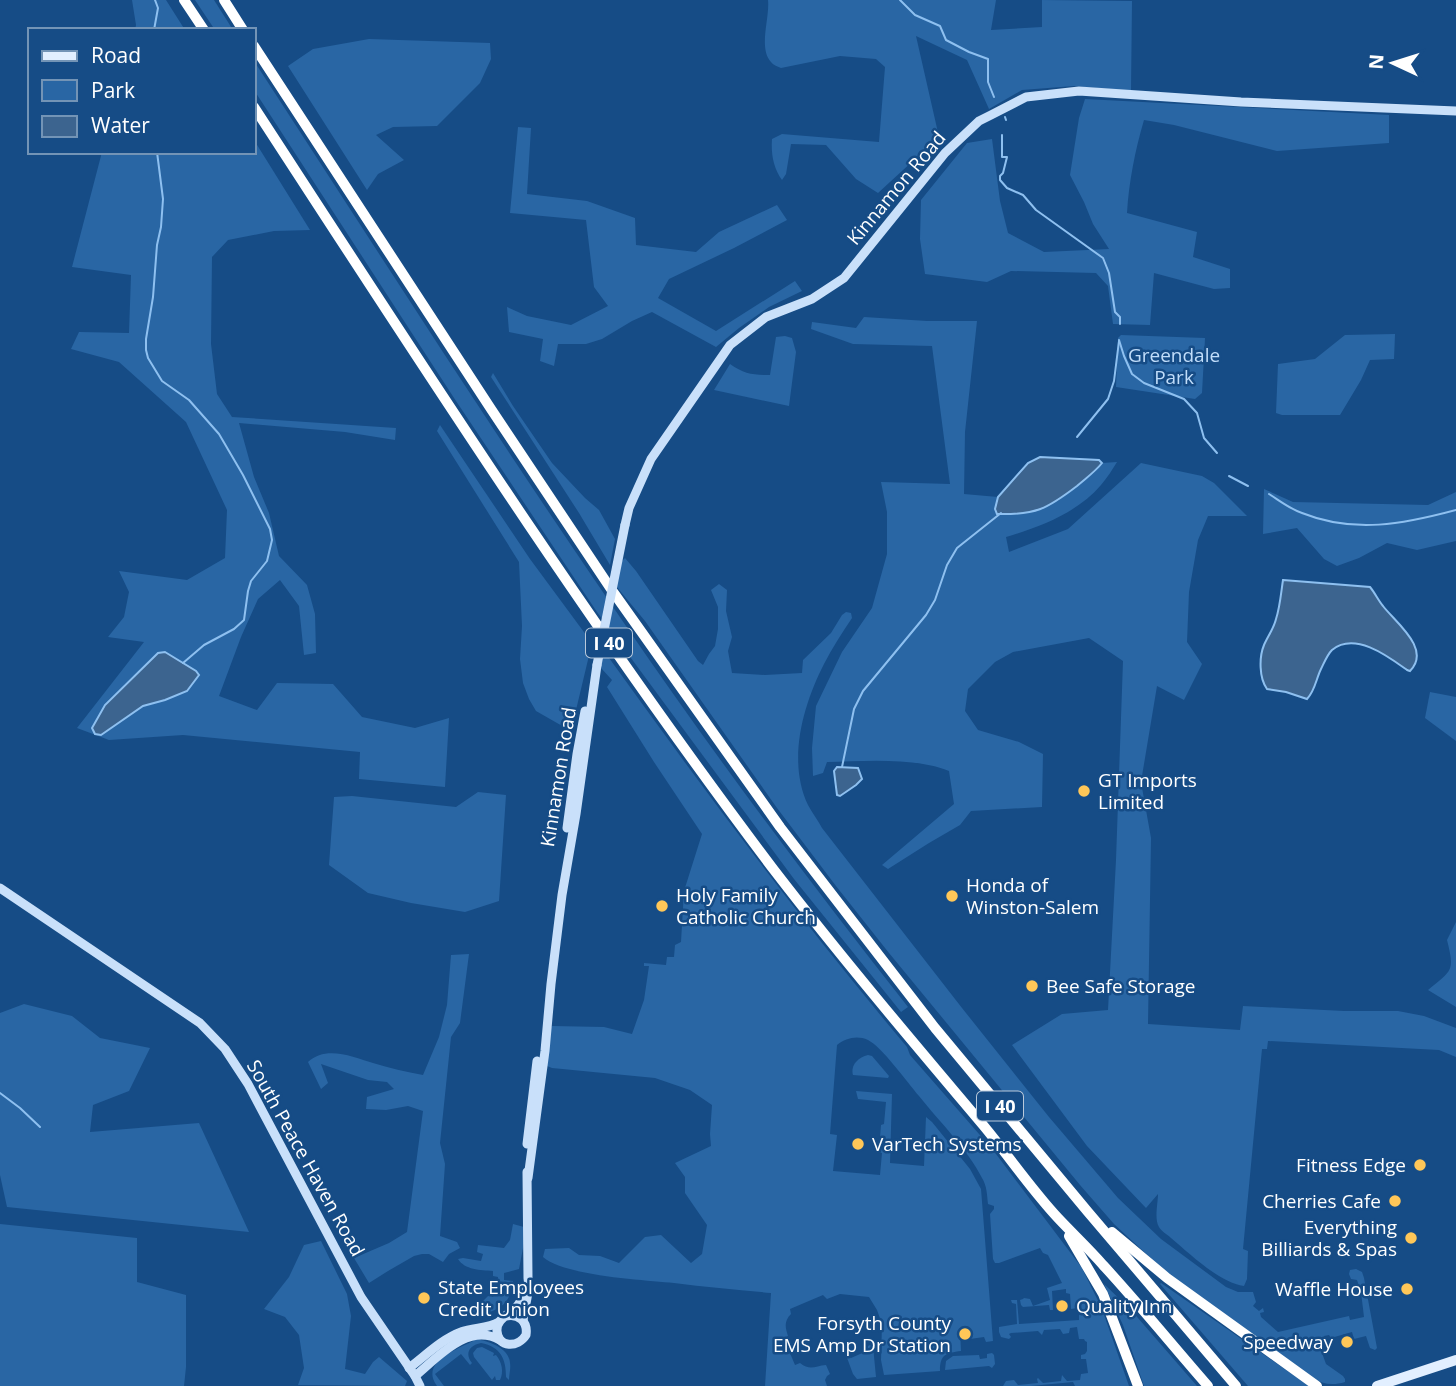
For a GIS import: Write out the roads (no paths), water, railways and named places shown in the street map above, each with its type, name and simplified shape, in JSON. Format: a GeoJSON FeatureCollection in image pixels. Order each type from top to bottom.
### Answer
{"type":"FeatureCollection","features":[{"type":"Feature","properties":{"kind":"highway"},"geometry":{"type":"LineString","coordinates":[[184,0],[203,28]]}},
{"type":"Feature","properties":{"kind":"highway"},"geometry":{"type":"LineString","coordinates":[[224,0],[242,28]]}},
{"type":"Feature","properties":{"kind":"highway","name":"I 40"},"geometry":{"type":"LineString","coordinates":[[256,49],[611,589],[772,816],[935,1028],[1236,1386]]}},
{"type":"Feature","properties":{"kind":"highway","name":"I 40"},"geometry":{"type":"LineString","coordinates":[[256,110],[467,433],[602,633],[704,776],[843,957],[1058,1219],[1100,1261],[1208,1386]]}},
{"type":"Feature","properties":{"kind":"highway"},"geometry":{"type":"LineString","coordinates":[[1088,1212],[1167,1278],[1317,1386]]}},
{"type":"Feature","properties":{"kind":"highway"},"geometry":{"type":"LineString","coordinates":[[1058,1219],[1102,1294],[1138,1386]]}},
{"type":"Feature","properties":{"kind":"main road","name":"Kinnamon Road"},"geometry":{"type":"LineString","coordinates":[[502,1341],[512,1345],[522,1341],[527,1331],[523,1320],[529,1290],[527,1178],[545,1051],[564,856],[579,745],[625,525],[629,508],[651,460],[730,345],[766,317],[813,299],[844,278],[945,153],[979,121],[1026,97],[1079,91],[1241,103],[1456,111]]}},
{"type":"Feature","properties":{"kind":"main road","name":"South Peace Haven Road"},"geometry":{"type":"LineString","coordinates":[[0,888],[200,1023],[225,1049],[248,1084],[361,1297],[422,1386]]}},
{"type":"Feature","properties":{"kind":"main road","name":"Kinnamon Road"},"geometry":{"type":"LineString","coordinates":[[503,1319],[522,1300],[528,1278]]}},
{"type":"Feature","properties":{"kind":"main road"},"geometry":{"type":"LineString","coordinates":[[412,1372],[455,1335],[470,1329],[495,1325],[514,1315],[523,1320]]}},
{"type":"Feature","properties":{"kind":"main road"},"geometry":{"type":"LineString","coordinates":[[502,1341],[497,1332],[503,1319]]}},
{"type":"Feature","properties":{"kind":"main road"},"geometry":{"type":"LineString","coordinates":[[412,1372],[467,1337],[486,1334],[502,1341]]}},
{"type":"Feature","properties":{"kind":"main road"},"geometry":{"type":"LineString","coordinates":[[1377,1386],[1456,1360]]}},
{"type":"Feature","properties":{"kind":"water"},"geometry":{"type":"Polygon","coordinates":[[[1040,457],[1099,460],[1102,463],[1077,486],[1049,505],[1032,512],[997,514],[995,509],[998,497],[1028,463],[1040,457]]]}},
{"type":"Feature","properties":{"kind":"water"},"geometry":{"type":"Polygon","coordinates":[[[1283,580],[1370,587],[1409,636],[1417,654],[1416,663],[1410,671],[1371,648],[1351,643],[1341,645],[1330,652],[1307,699],[1267,689],[1261,673],[1261,655],[1274,626],[1283,580]]]}},
{"type":"Feature","properties":{"kind":"water"},"geometry":{"type":"Polygon","coordinates":[[[165,652],[199,675],[187,691],[143,706],[101,735],[95,734],[92,728],[105,705],[158,653],[165,652]]]}},
{"type":"Feature","properties":{"kind":"water"},"geometry":{"type":"Polygon","coordinates":[[[837,767],[858,768],[862,779],[840,796],[837,795],[834,771],[837,767]]]}},
{"type":"Feature","properties":{"kind":"waterway"},"geometry":{"type":"LineString","coordinates":[[154,28],[158,8],[155,0]]}},
{"type":"Feature","properties":{"kind":"waterway"},"geometry":{"type":"LineString","coordinates":[[900,0],[915,15],[940,26],[946,40],[988,59],[988,82],[994,97]]}},
{"type":"Feature","properties":{"kind":"waterway"},"geometry":{"type":"LineString","coordinates":[[1002,135],[1002,157],[1007,157],[1000,180],[1007,188],[1023,195],[1036,210],[1103,258],[1120,324]]}},
{"type":"Feature","properties":{"kind":"waterway"},"geometry":{"type":"LineString","coordinates":[[157,154],[163,199],[146,339],[148,358],[162,381],[189,400],[219,434],[243,475],[270,529],[272,540],[267,561],[251,581],[244,620],[234,629],[204,645],[183,663]]}},
{"type":"Feature","properties":{"kind":"waterway"},"geometry":{"type":"LineString","coordinates":[[1119,340],[1132,374],[1144,383],[1184,399],[1197,413],[1204,438],[1217,453]]}},
{"type":"Feature","properties":{"kind":"waterway"},"geometry":{"type":"LineString","coordinates":[[1077,437],[1108,399],[1114,381],[1119,341]]}},
{"type":"Feature","properties":{"kind":"waterway"},"geometry":{"type":"LineString","coordinates":[[1229,476],[1248,486]]}},
{"type":"Feature","properties":{"kind":"waterway"},"geometry":{"type":"LineString","coordinates":[[1269,494],[1285,505],[1321,519],[1360,525],[1398,523],[1456,510]]}},
{"type":"Feature","properties":{"kind":"waterway"},"geometry":{"type":"LineString","coordinates":[[842,767],[854,709],[863,691],[926,615],[957,548],[1001,513]]}},
{"type":"Feature","properties":{"kind":"waterway"},"geometry":{"type":"LineString","coordinates":[[0,1093],[40,1127]]}},
{"type":"Feature","properties":{"kind":"place","name":"GT Imports Limited"},"geometry":{"type":"Point","coordinates":[1084,791]}},
{"type":"Feature","properties":{"kind":"place","name":"Honda of Winston-Salem"},"geometry":{"type":"Point","coordinates":[952,896]}},
{"type":"Feature","properties":{"kind":"place","name":"Holy Family Catholic Church"},"geometry":{"type":"Point","coordinates":[662,906]}},
{"type":"Feature","properties":{"kind":"place","name":"Bee Safe Storage"},"geometry":{"type":"Point","coordinates":[1032,986]}},
{"type":"Feature","properties":{"kind":"place","name":"VarTech Systems"},"geometry":{"type":"Point","coordinates":[858,1144]}},
{"type":"Feature","properties":{"kind":"place","name":"Fitness Edge"},"geometry":{"type":"Point","coordinates":[1420,1165]}},
{"type":"Feature","properties":{"kind":"place","name":"Cherries Cafe"},"geometry":{"type":"Point","coordinates":[1395,1201]}},
{"type":"Feature","properties":{"kind":"place","name":"Everything Billiards & Spas"},"geometry":{"type":"Point","coordinates":[1411,1238]}},
{"type":"Feature","properties":{"kind":"place","name":"Waffle House"},"geometry":{"type":"Point","coordinates":[1407,1289]}},
{"type":"Feature","properties":{"kind":"place","name":"State Employees Credit Union"},"geometry":{"type":"Point","coordinates":[424,1298]}},
{"type":"Feature","properties":{"kind":"place","name":"Quality Inn"},"geometry":{"type":"Point","coordinates":[1062,1306]}},
{"type":"Feature","properties":{"kind":"place","name":"Forsyth County EMS Amp Dr Station"},"geometry":{"type":"Point","coordinates":[965,1334]}},
{"type":"Feature","properties":{"kind":"place","name":"Speedway"},"geometry":{"type":"Point","coordinates":[1347,1342]}},
{"type":"Feature","properties":{"kind":"park label","name":"Greendale Park"},"geometry":{"type":"Point","coordinates":[1174,366]}}]}
